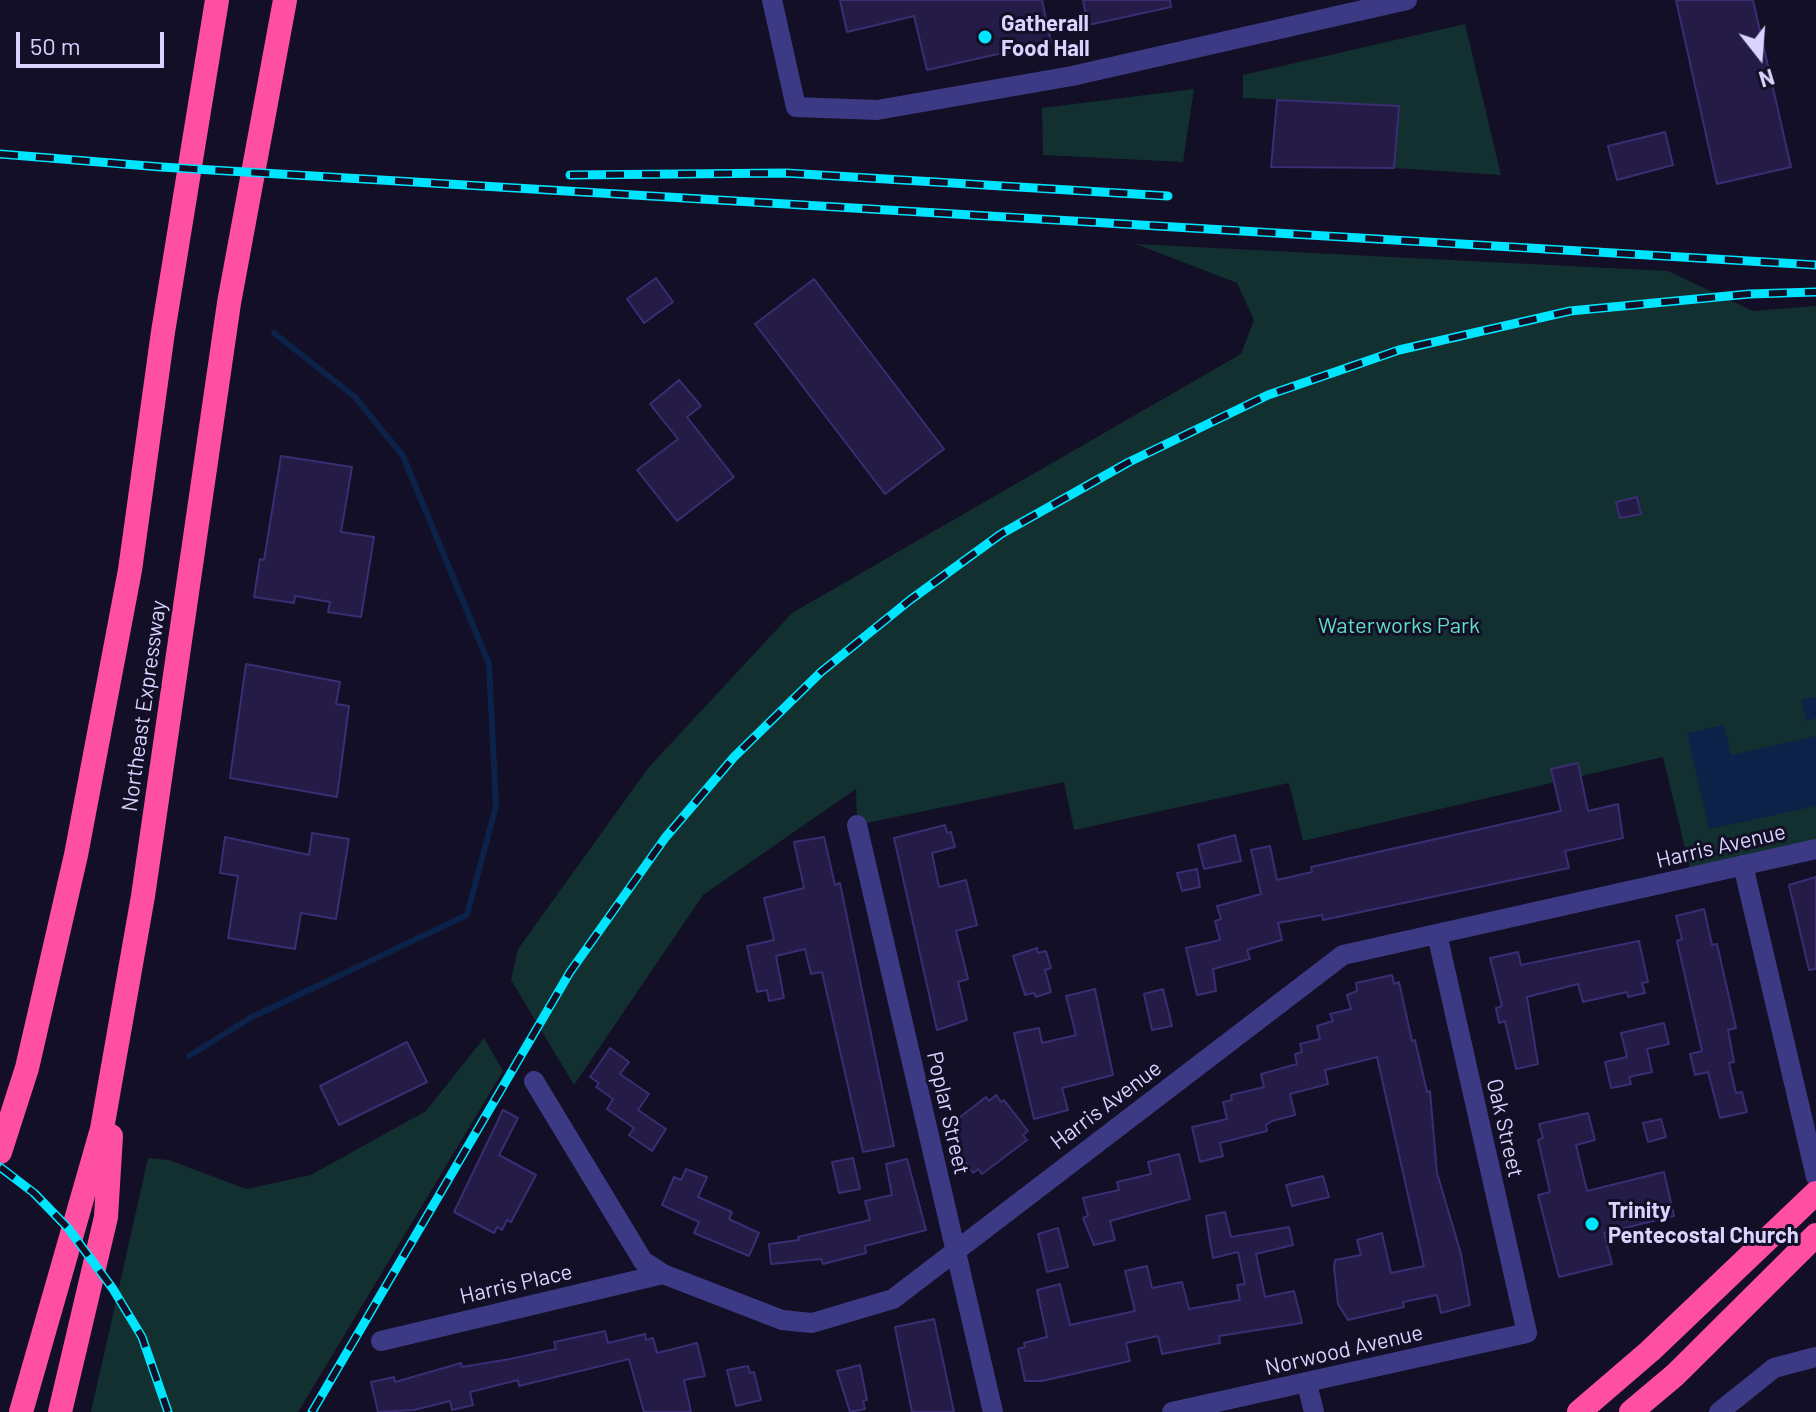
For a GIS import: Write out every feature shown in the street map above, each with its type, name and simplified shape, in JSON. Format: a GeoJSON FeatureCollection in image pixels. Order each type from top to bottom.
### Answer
{"type":"FeatureCollection","features":[{"type":"Feature","properties":{"kind":"highway","name":"Northeast Expressway"},"geometry":{"type":"LineString","coordinates":[[0,1152],[27,1068],[76,855],[127,585],[163,332],[217,0]]}},
{"type":"Feature","properties":{"kind":"highway","name":"Northeast Expressway"},"geometry":{"type":"LineString","coordinates":[[21,1412],[98,1144],[116,1052],[143,896],[229,303],[285,0]]}},
{"type":"Feature","properties":{"kind":"highway"},"geometry":{"type":"LineString","coordinates":[[60,1412],[106,1217],[116,1052]]}},
{"type":"Feature","properties":{"kind":"highway"},"geometry":{"type":"LineString","coordinates":[[1579,1412],[1650,1351],[1816,1193]]}},
{"type":"Feature","properties":{"kind":"highway"},"geometry":{"type":"LineString","coordinates":[[1631,1412],[1675,1375],[1816,1235]]}},
{"type":"Feature","properties":{"kind":"street"},"geometry":{"type":"LineString","coordinates":[[772,0],[796,107],[877,110],[1072,76],[1407,0]]}},
{"type":"Feature","properties":{"kind":"street","name":"Poplar Street"},"geometry":{"type":"LineString","coordinates":[[857,825],[993,1412]]}},
{"type":"Feature","properties":{"kind":"street","name":"Harris Avenue"},"geometry":{"type":"LineString","coordinates":[[534,1081],[643,1261],[663,1274],[782,1320],[812,1323],[893,1299],[1343,955],[1816,849]]}},
{"type":"Feature","properties":{"kind":"street"},"geometry":{"type":"LineString","coordinates":[[1743,865],[1814,1170]]}},
{"type":"Feature","properties":{"kind":"street","name":"Oak Street"},"geometry":{"type":"LineString","coordinates":[[1437,934],[1527,1333]]}},
{"type":"Feature","properties":{"kind":"street","name":"Harris Place"},"geometry":{"type":"LineString","coordinates":[[381,1341],[663,1274]]}},
{"type":"Feature","properties":{"kind":"street","name":"Norwood Avenue"},"geometry":{"type":"LineString","coordinates":[[1172,1412],[1527,1333]]}},
{"type":"Feature","properties":{"kind":"street"},"geometry":{"type":"LineString","coordinates":[[1719,1412],[1774,1368],[1816,1357]]}},
{"type":"Feature","properties":{"kind":"street"},"geometry":{"type":"LineString","coordinates":[[1307,1384],[1314,1412]]}},
{"type":"Feature","properties":{"kind":"green space"},"geometry":{"type":"Polygon","coordinates":[[[1465,24],[1501,175],[1394,168],[1399,106],[1243,98],[1243,75],[1465,24]]]}},
{"type":"Feature","properties":{"kind":"green space"},"geometry":{"type":"Polygon","coordinates":[[[1194,89],[1183,162],[1043,155],[1042,108],[1194,89]]]}},
{"type":"Feature","properties":{"kind":"green space","name":"Waterworks Park"},"geometry":{"type":"Polygon","coordinates":[[[1136,244],[1668,271],[1753,311],[1816,306],[1816,849],[1692,877],[1663,757],[1303,841],[1289,783],[1074,830],[1064,782],[857,825],[856,789],[703,895],[574,1085],[511,980],[518,949],[649,767],[792,613],[1241,354],[1254,320],[1237,283],[1136,244]]]}},
{"type":"Feature","properties":{"kind":"green space"},"geometry":{"type":"Polygon","coordinates":[[[484,1038],[503,1071],[298,1412],[91,1412],[148,1158],[169,1160],[246,1189],[311,1175],[426,1111],[484,1038]]]}},
{"type":"Feature","properties":{"kind":"water"},"geometry":{"type":"Polygon","coordinates":[[[1816,697],[1816,718],[1806,721],[1801,700],[1816,697]]]}},
{"type":"Feature","properties":{"kind":"water"},"geometry":{"type":"Polygon","coordinates":[[[1724,725],[1731,755],[1816,736],[1816,806],[1709,829],[1687,733],[1724,725]]]}},
{"type":"Feature","properties":{"kind":"building","name":"Gatherall Food Hall"},"geometry":{"type":"Polygon","coordinates":[[[840,0],[1042,0],[1051,42],[927,70],[914,16],[847,32],[840,0]]]}},
{"type":"Feature","properties":{"kind":"building"},"geometry":{"type":"Polygon","coordinates":[[[1083,0],[1170,0],[1171,7],[1088,25],[1083,0]]]}},
{"type":"Feature","properties":{"kind":"building"},"geometry":{"type":"Polygon","coordinates":[[[1676,0],[1753,0],[1791,167],[1717,184],[1676,0]]]}},
{"type":"Feature","properties":{"kind":"building"},"geometry":{"type":"Polygon","coordinates":[[[1277,100],[1399,106],[1394,168],[1271,167],[1277,100]]]}},
{"type":"Feature","properties":{"kind":"building"},"geometry":{"type":"Polygon","coordinates":[[[1665,132],[1673,165],[1617,180],[1608,146],[1665,132]]]}},
{"type":"Feature","properties":{"kind":"building"},"geometry":{"type":"Polygon","coordinates":[[[656,278],[673,302],[644,323],[627,299],[656,278]]]}},
{"type":"Feature","properties":{"kind":"building"},"geometry":{"type":"Polygon","coordinates":[[[814,279],[944,449],[885,494],[755,324],[814,279]]]}},
{"type":"Feature","properties":{"kind":"building"},"geometry":{"type":"Polygon","coordinates":[[[679,380],[701,406],[687,417],[734,477],[677,521],[637,470],[678,439],[650,404],[679,380]]]}},
{"type":"Feature","properties":{"kind":"building"},"geometry":{"type":"Polygon","coordinates":[[[281,456],[352,467],[341,532],[374,537],[361,617],[328,612],[330,602],[295,596],[294,603],[254,597],[260,559],[264,560],[281,456]]]}},
{"type":"Feature","properties":{"kind":"building"},"geometry":{"type":"Polygon","coordinates":[[[1637,497],[1641,514],[1620,518],[1616,502],[1637,497]]]}},
{"type":"Feature","properties":{"kind":"building"},"geometry":{"type":"Polygon","coordinates":[[[246,664],[340,682],[336,704],[349,706],[337,797],[230,778],[246,664]]]}},
{"type":"Feature","properties":{"kind":"building"},"geometry":{"type":"Polygon","coordinates":[[[1578,763],[1588,811],[1618,804],[1623,838],[1565,851],[1569,868],[1323,920],[1322,915],[1278,923],[1282,940],[1247,950],[1250,959],[1213,969],[1216,991],[1197,995],[1186,948],[1220,940],[1215,921],[1221,919],[1217,906],[1261,894],[1251,850],[1270,846],[1277,880],[1312,872],[1311,867],[1561,811],[1551,769],[1578,763]]]}},
{"type":"Feature","properties":{"kind":"building"},"geometry":{"type":"Polygon","coordinates":[[[945,825],[947,833],[951,832],[955,847],[932,853],[939,887],[966,880],[977,925],[956,931],[968,979],[958,982],[967,1020],[937,1030],[894,838],[945,825]]]}},
{"type":"Feature","properties":{"kind":"building"},"geometry":{"type":"Polygon","coordinates":[[[312,833],[349,839],[336,919],[301,913],[295,949],[228,938],[238,876],[220,873],[225,837],[309,855],[312,833]]]}},
{"type":"Feature","properties":{"kind":"building"},"geometry":{"type":"Polygon","coordinates":[[[1235,835],[1241,861],[1204,869],[1198,845],[1235,835]]]}},
{"type":"Feature","properties":{"kind":"building"},"geometry":{"type":"Polygon","coordinates":[[[824,837],[835,885],[840,883],[894,1146],[863,1152],[822,972],[811,974],[805,949],[776,956],[784,998],[769,1001],[767,990],[757,992],[747,946],[774,940],[764,898],[804,888],[794,842],[824,837]]]}},
{"type":"Feature","properties":{"kind":"building"},"geometry":{"type":"Polygon","coordinates":[[[1197,869],[1200,887],[1182,891],[1177,873],[1197,869]]]}},
{"type":"Feature","properties":{"kind":"building"},"geometry":{"type":"Polygon","coordinates":[[[1816,877],[1816,969],[1809,970],[1789,885],[1816,877]]]}},
{"type":"Feature","properties":{"kind":"building"},"geometry":{"type":"Polygon","coordinates":[[[1704,909],[1712,945],[1717,944],[1736,1028],[1728,1030],[1734,1062],[1729,1063],[1736,1093],[1742,1092],[1747,1112],[1720,1118],[1708,1072],[1695,1075],[1690,1054],[1702,1051],[1677,941],[1682,939],[1676,916],[1704,909]]]}},
{"type":"Feature","properties":{"kind":"building"},"geometry":{"type":"Polygon","coordinates":[[[1639,941],[1648,982],[1642,983],[1645,993],[1628,997],[1627,992],[1583,1002],[1578,984],[1527,997],[1538,1064],[1516,1069],[1505,1021],[1499,1023],[1496,1008],[1502,1006],[1490,958],[1518,952],[1521,965],[1639,941]]]}},
{"type":"Feature","properties":{"kind":"building"},"geometry":{"type":"Polygon","coordinates":[[[1037,948],[1038,953],[1046,951],[1051,968],[1045,970],[1051,992],[1036,997],[1034,993],[1025,995],[1013,956],[1037,948]]]}},
{"type":"Feature","properties":{"kind":"building"},"geometry":{"type":"Polygon","coordinates":[[[1392,975],[1394,984],[1399,982],[1412,1041],[1415,1040],[1427,1092],[1430,1091],[1437,1173],[1461,1254],[1470,1305],[1441,1313],[1437,1295],[1403,1302],[1404,1307],[1348,1320],[1338,1304],[1334,1267],[1335,1260],[1361,1255],[1357,1240],[1382,1233],[1391,1273],[1424,1266],[1377,1057],[1325,1070],[1328,1084],[1290,1094],[1295,1115],[1272,1121],[1266,1125],[1267,1131],[1220,1143],[1223,1156],[1200,1162],[1192,1127],[1227,1119],[1223,1102],[1232,1100],[1231,1095],[1264,1087],[1261,1074],[1297,1064],[1295,1054],[1302,1052],[1300,1044],[1320,1039],[1317,1026],[1333,1021],[1330,1014],[1351,1009],[1347,995],[1357,991],[1356,983],[1392,975]]]}},
{"type":"Feature","properties":{"kind":"building"},"geometry":{"type":"Polygon","coordinates":[[[1095,989],[1113,1075],[1062,1088],[1068,1110],[1034,1119],[1014,1033],[1039,1028],[1042,1043],[1076,1035],[1066,996],[1095,989]]]}},
{"type":"Feature","properties":{"kind":"building"},"geometry":{"type":"Polygon","coordinates":[[[1163,989],[1172,1026],[1152,1030],[1144,994],[1163,989]]]}},
{"type":"Feature","properties":{"kind":"building"},"geometry":{"type":"Polygon","coordinates":[[[1664,1023],[1669,1044],[1647,1049],[1652,1072],[1629,1077],[1631,1084],[1611,1088],[1605,1062],[1627,1057],[1621,1033],[1664,1023]]]}},
{"type":"Feature","properties":{"kind":"building"},"geometry":{"type":"Polygon","coordinates":[[[407,1042],[427,1082],[339,1125],[320,1086],[407,1042]]]}},
{"type":"Feature","properties":{"kind":"building"},"geometry":{"type":"Polygon","coordinates":[[[610,1048],[629,1062],[620,1074],[649,1094],[638,1110],[666,1129],[652,1151],[629,1135],[634,1128],[607,1109],[613,1099],[596,1087],[599,1083],[590,1077],[610,1048]]]}},
{"type":"Feature","properties":{"kind":"building"},"geometry":{"type":"Polygon","coordinates":[[[996,1095],[1001,1102],[1004,1100],[1028,1131],[1023,1135],[1027,1140],[982,1174],[978,1169],[973,1173],[947,1133],[954,1127],[951,1124],[986,1097],[989,1101],[996,1095]]]}},
{"type":"Feature","properties":{"kind":"building"},"geometry":{"type":"Polygon","coordinates":[[[503,1110],[518,1118],[499,1155],[536,1175],[511,1222],[507,1220],[502,1230],[497,1227],[494,1233],[454,1212],[503,1110]]]}},
{"type":"Feature","properties":{"kind":"building","name":"Trinity Pentecostal Church"},"geometry":{"type":"Polygon","coordinates":[[[1588,1113],[1595,1140],[1576,1145],[1587,1191],[1664,1172],[1674,1216],[1604,1233],[1612,1264],[1559,1277],[1538,1195],[1550,1192],[1538,1140],[1543,1138],[1539,1124],[1588,1113]]]}},
{"type":"Feature","properties":{"kind":"building"},"geometry":{"type":"Polygon","coordinates":[[[1661,1119],[1666,1137],[1648,1142],[1643,1123],[1661,1119]]]}},
{"type":"Feature","properties":{"kind":"building"},"geometry":{"type":"Polygon","coordinates":[[[1179,1154],[1190,1199],[1110,1221],[1115,1240],[1094,1245],[1083,1218],[1088,1216],[1083,1198],[1119,1190],[1117,1182],[1151,1174],[1148,1162],[1179,1154]]]}},
{"type":"Feature","properties":{"kind":"building"},"geometry":{"type":"Polygon","coordinates":[[[853,1158],[860,1189],[839,1193],[832,1162],[853,1158]]]}},
{"type":"Feature","properties":{"kind":"building"},"geometry":{"type":"Polygon","coordinates":[[[907,1159],[926,1230],[865,1246],[866,1253],[823,1264],[821,1259],[771,1264],[769,1244],[799,1240],[798,1237],[870,1220],[865,1201],[892,1195],[886,1164],[907,1159]]]}},
{"type":"Feature","properties":{"kind":"building"},"geometry":{"type":"Polygon","coordinates":[[[686,1169],[707,1177],[698,1197],[732,1212],[729,1219],[759,1233],[749,1256],[694,1233],[699,1222],[662,1205],[674,1177],[681,1180],[686,1169]]]}},
{"type":"Feature","properties":{"kind":"building"},"geometry":{"type":"Polygon","coordinates":[[[1323,1176],[1329,1197],[1292,1206],[1286,1185],[1323,1176]]]}},
{"type":"Feature","properties":{"kind":"building"},"geometry":{"type":"Polygon","coordinates":[[[1225,1212],[1231,1237],[1289,1227],[1293,1245],[1256,1254],[1265,1297],[1294,1291],[1302,1323],[1219,1336],[1220,1343],[1162,1354],[1158,1336],[1126,1343],[1130,1361],[1042,1381],[1025,1381],[1018,1349],[1025,1347],[1024,1343],[1047,1337],[1037,1290],[1060,1284],[1070,1325],[1135,1311],[1125,1271],[1147,1266],[1152,1288],[1182,1282],[1189,1309],[1240,1300],[1237,1285],[1245,1284],[1238,1252],[1213,1258],[1210,1242],[1206,1216],[1225,1212]]]}},
{"type":"Feature","properties":{"kind":"building"},"geometry":{"type":"Polygon","coordinates":[[[1058,1228],[1068,1267],[1047,1272],[1038,1234],[1058,1228]]]}},
{"type":"Feature","properties":{"kind":"building"},"geometry":{"type":"Polygon","coordinates":[[[934,1319],[954,1412],[912,1412],[895,1327],[934,1319]]]}},
{"type":"Feature","properties":{"kind":"building"},"geometry":{"type":"Polygon","coordinates":[[[605,1331],[608,1343],[645,1334],[646,1340],[653,1338],[657,1353],[697,1343],[705,1376],[684,1380],[691,1412],[644,1412],[629,1359],[519,1386],[518,1380],[470,1392],[473,1405],[452,1410],[450,1401],[414,1410],[378,1412],[371,1382],[394,1377],[395,1382],[461,1363],[462,1367],[556,1349],[554,1342],[605,1331]]]}},
{"type":"Feature","properties":{"kind":"building"},"geometry":{"type":"Polygon","coordinates":[[[860,1365],[867,1400],[863,1401],[865,1409],[850,1412],[837,1371],[860,1365]]]}},
{"type":"Feature","properties":{"kind":"building"},"geometry":{"type":"Polygon","coordinates":[[[748,1366],[750,1373],[754,1372],[761,1400],[736,1406],[727,1370],[748,1366]]]}},
{"type":"Feature","properties":{"kind":"waterway"},"geometry":{"type":"LineString","coordinates":[[189,1056],[250,1018],[467,915],[496,806],[489,664],[403,456],[355,397],[274,333]]}},
{"type":"Feature","properties":{"kind":"railway"},"geometry":{"type":"LineString","coordinates":[[0,154],[161,167],[1816,265]]}},
{"type":"Feature","properties":{"kind":"railway"},"geometry":{"type":"LineString","coordinates":[[570,175],[786,173],[1168,196]]}},
{"type":"Feature","properties":{"kind":"railway"},"geometry":{"type":"LineString","coordinates":[[312,1412],[570,972],[665,838],[734,757],[821,672],[910,600],[1001,534],[1129,462],[1268,395],[1399,350],[1570,311],[1749,294],[1816,292]]}},
{"type":"Feature","properties":{"kind":"railway"},"geometry":{"type":"LineString","coordinates":[[0,1167],[34,1193],[68,1228],[113,1289],[142,1337],[168,1412]]}},
{"type":"Feature","properties":{"kind":"place","name":"Gatherall Food Hall"},"geometry":{"type":"Point","coordinates":[985,37]}},
{"type":"Feature","properties":{"kind":"place","name":"Trinity Pentecostal Church"},"geometry":{"type":"Point","coordinates":[1592,1224]}}]}
